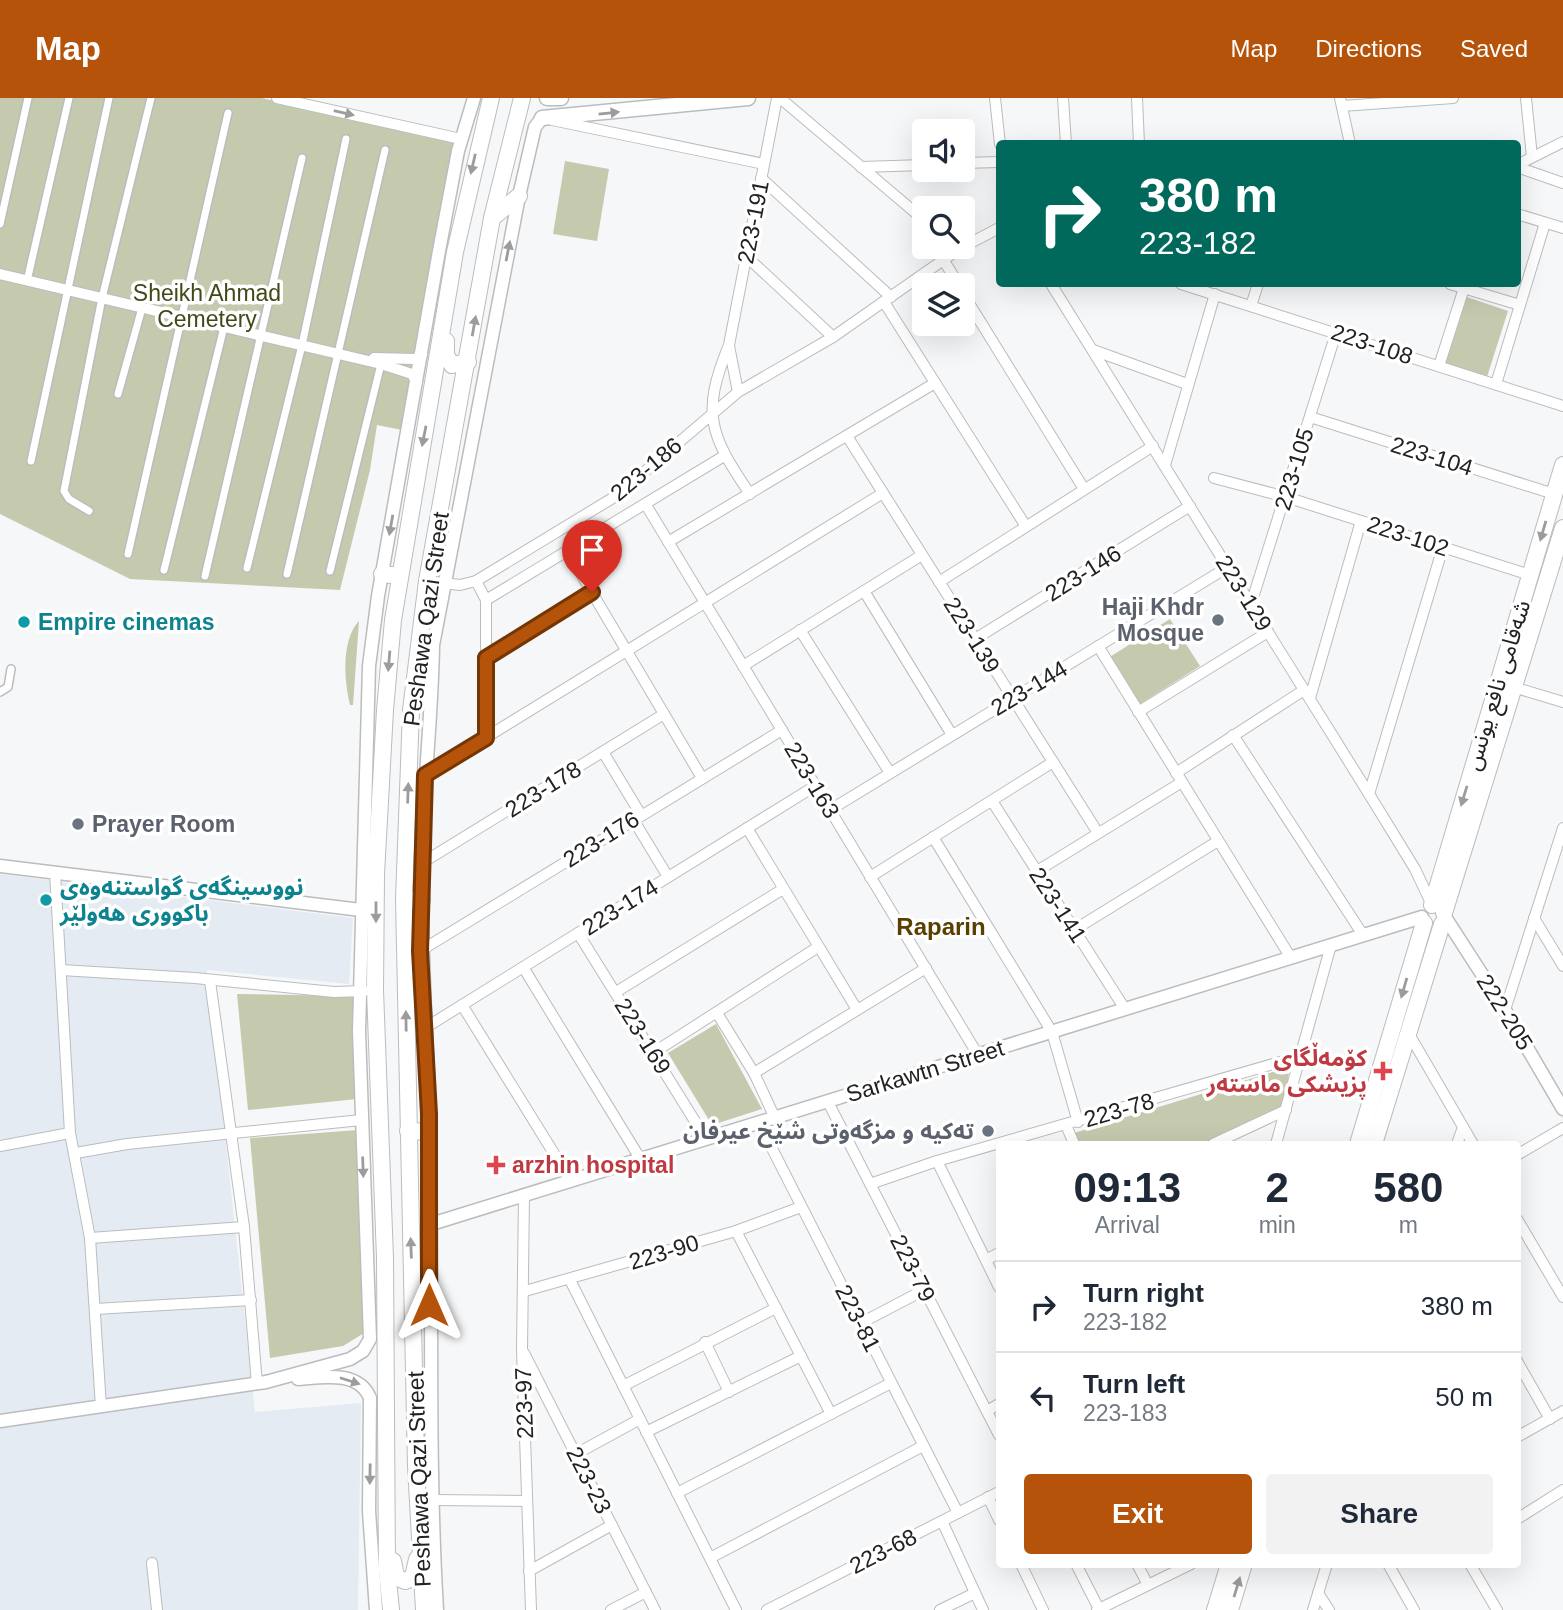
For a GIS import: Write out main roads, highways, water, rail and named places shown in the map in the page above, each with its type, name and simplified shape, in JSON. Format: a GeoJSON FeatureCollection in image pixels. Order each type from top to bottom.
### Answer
{"type":"FeatureCollection","features":[{"type":"Feature","properties":{"kind":"main road","name":"Peshawa Qazi Street"},"geometry":{"type":"LineString","coordinates":[[391,1610],[386,1510],[387,1410],[378,1071],[368,990],[369,874],[393,620],[446,311],[447,251],[491,98]]}},
{"type":"Feature","properties":{"kind":"main road","name":"Peshawa Qazi Street"},"geometry":{"type":"LineString","coordinates":[[424,1610],[419,1524],[422,1359],[408,1131],[404,899],[411,710],[435,583],[450,460],[492,218],[522,98]]}},
{"type":"Feature","properties":{"kind":"main road"},"geometry":{"type":"LineString","coordinates":[[547,98],[561,98]]}},
{"type":"Feature","properties":{"kind":"main road"},"geometry":{"type":"LineString","coordinates":[[542,118],[696,100],[748,98]]}},
{"type":"Feature","properties":{"kind":"main road"},"geometry":{"type":"LineString","coordinates":[[492,218],[519,196]]}},
{"type":"Feature","properties":{"kind":"main road"},"geometry":{"type":"LineString","coordinates":[[446,311],[449,362],[457,366],[468,362]]}},
{"type":"Feature","properties":{"kind":"main road"},"geometry":{"type":"LineString","coordinates":[[431,398],[441,394],[450,398],[450,460]]}},
{"type":"Feature","properties":{"kind":"main road","name":"شەقامی نافع یونس"},"geometry":{"type":"LineString","coordinates":[[1375,1141],[1409,1034],[1435,917],[1563,465]]}},
{"type":"Feature","properties":{"kind":"main road","name":"شەقامی نافع یونس"},"geometry":{"type":"LineString","coordinates":[[1359,1141],[1513,687],[1563,528]]}},
{"type":"Feature","properties":{"kind":"main road"},"geometry":{"type":"LineString","coordinates":[[382,574],[400,576]]}},
{"type":"Feature","properties":{"kind":"main road"},"geometry":{"type":"LineString","coordinates":[[375,617],[393,620]]}},
{"type":"Feature","properties":{"kind":"main road"},"geometry":{"type":"LineString","coordinates":[[404,899],[422,900]]}},
{"type":"Feature","properties":{"kind":"main road"},"geometry":{"type":"LineString","coordinates":[[360,1073],[378,1071]]}},
{"type":"Feature","properties":{"kind":"main road"},"geometry":{"type":"LineString","coordinates":[[408,1131],[429,1132]]}},
{"type":"Feature","properties":{"kind":"main road"},"geometry":{"type":"LineString","coordinates":[[368,1259],[384,1258]]}},
{"type":"Feature","properties":{"kind":"main road"},"geometry":{"type":"LineString","coordinates":[[370,1405],[387,1410]]}},
{"type":"Feature","properties":{"kind":"main road"},"geometry":{"type":"LineString","coordinates":[[386,1510],[395,1572],[402,1581],[411,1580],[415,1573],[419,1524]]}},
{"type":"Feature","properties":{"kind":"main road"},"geometry":{"type":"LineString","coordinates":[[1215,1610],[1228,1568]]}},
{"type":"Feature","properties":{"kind":"main road"},"geometry":{"type":"LineString","coordinates":[[1230,1610],[1243,1568]]}},
{"type":"Feature","properties":{"kind":"place","name":"Haji Khdr Mosque"},"geometry":{"type":"Point","coordinates":[1218,620]}},
{"type":"Feature","properties":{"kind":"place","name":"Empire cinemas"},"geometry":{"type":"Point","coordinates":[24,622]}},
{"type":"Feature","properties":{"kind":"place","name":"Prayer Room"},"geometry":{"type":"Point","coordinates":[78,824]}},
{"type":"Feature","properties":{"kind":"place","name":"نووسینگەی گواستنەوەی باکووری هەولێر"},"geometry":{"type":"Point","coordinates":[46,900]}},
{"type":"Feature","properties":{"kind":"place","name":"کۆمەڵگای پزیشکی ماستەر"},"geometry":{"type":"Point","coordinates":[1383,1071]}},
{"type":"Feature","properties":{"kind":"place","name":"تەکیە و مزگەوتی شێخ عیرفان"},"geometry":{"type":"Point","coordinates":[988,1131]}},
{"type":"Feature","properties":{"kind":"place","name":"arzhin hospital"},"geometry":{"type":"Point","coordinates":[496,1165]}},
{"type":"Feature","properties":{"kind":"district","name":"Raparin"},"geometry":{"type":"Point","coordinates":[941,926]}},
{"type":"Feature","properties":{"kind":"park label","name":"Sheikh Ahmad Cemetery"},"geometry":{"type":"Point","coordinates":[207,306]}}]}
